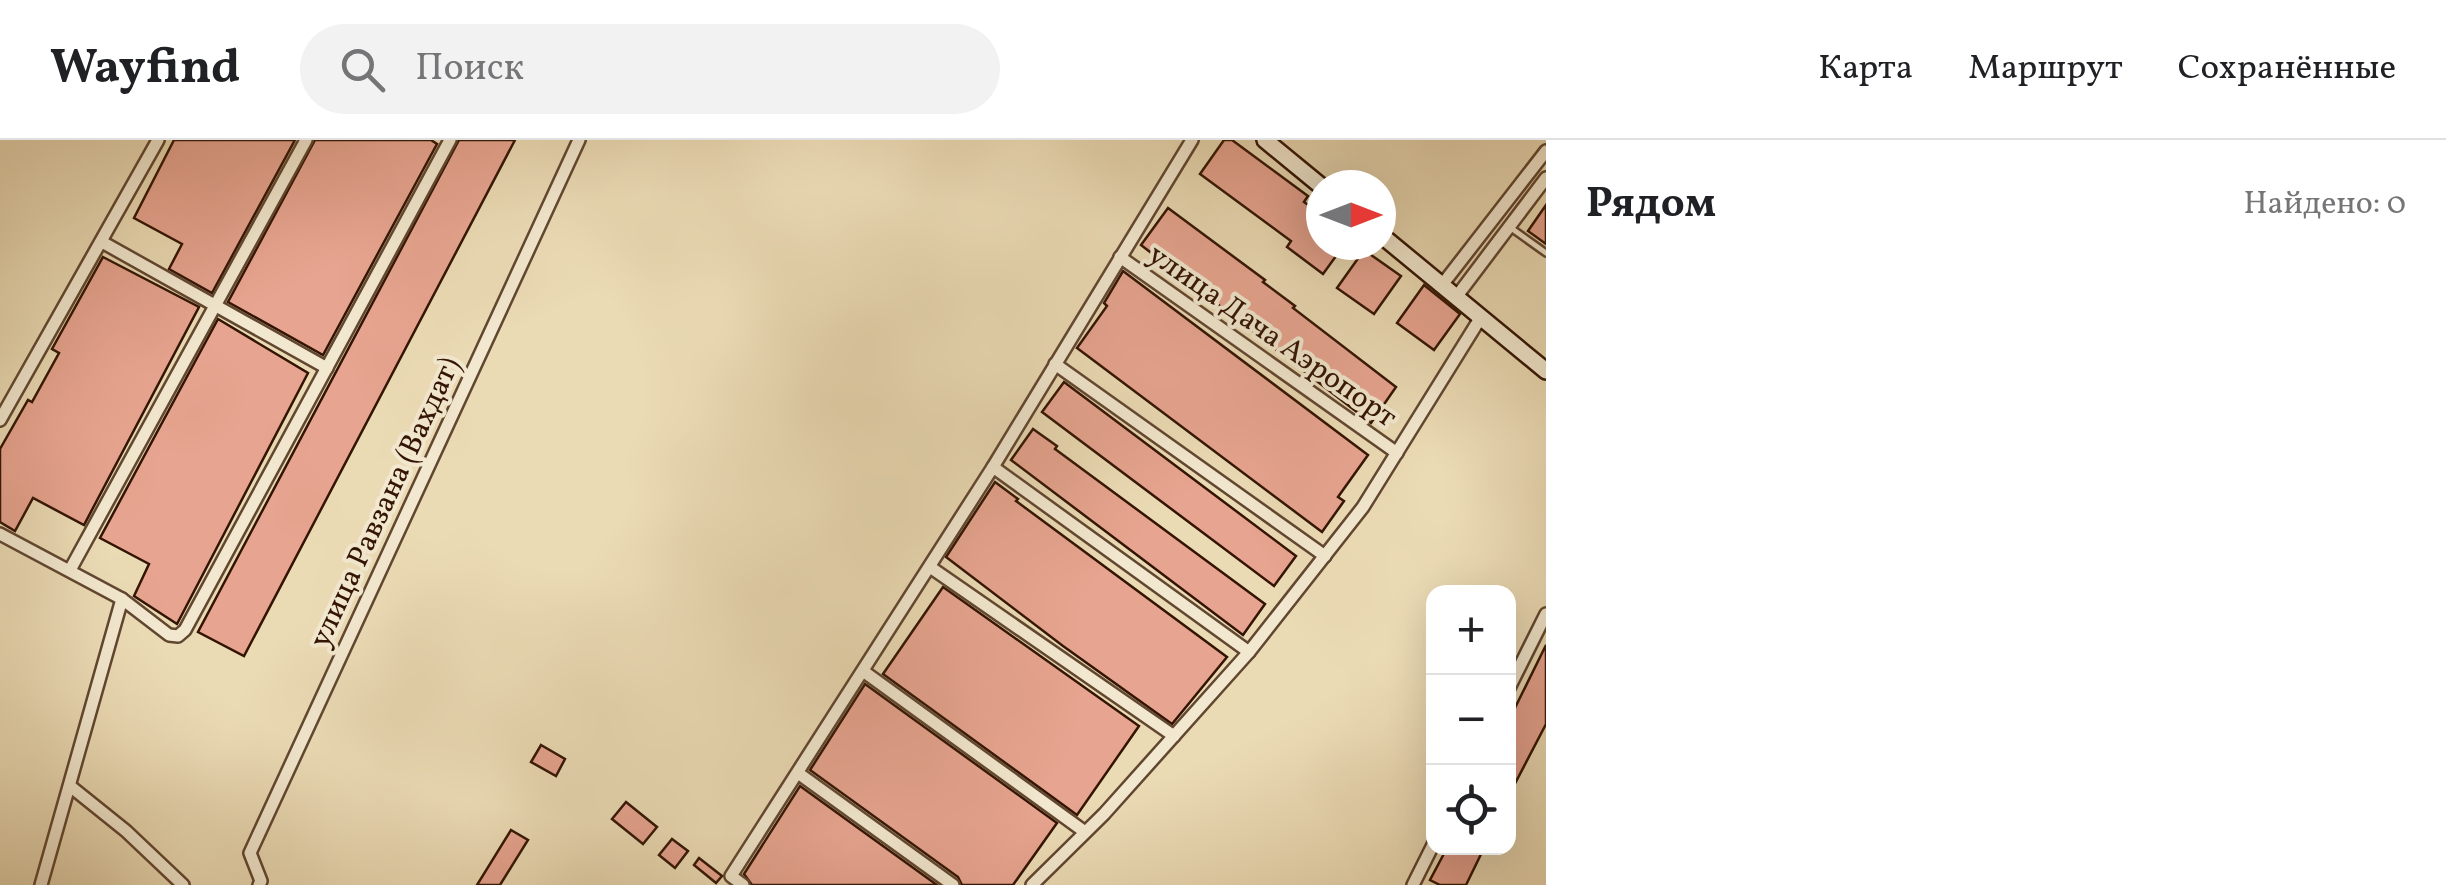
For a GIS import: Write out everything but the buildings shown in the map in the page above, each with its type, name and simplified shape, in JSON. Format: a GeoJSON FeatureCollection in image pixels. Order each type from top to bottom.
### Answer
{"type":"FeatureCollection","features":[{"type":"Feature","properties":{"kind":"main road"},"geometry":{"type":"LineString","coordinates":[[1265,140],[1306,174]]}},
{"type":"Feature","properties":{"kind":"main road"},"geometry":{"type":"LineString","coordinates":[[1396,247],[1546,371]]}},
{"type":"Feature","properties":{"kind":"street"},"geometry":{"type":"LineString","coordinates":[[0,420],[158,140]]}},
{"type":"Feature","properties":{"kind":"street"},"geometry":{"type":"LineString","coordinates":[[70,570],[306,140]]}},
{"type":"Feature","properties":{"kind":"street"},"geometry":{"type":"LineString","coordinates":[[0,534],[122,599],[169,635],[178,636],[185,630],[450,140]]}},
{"type":"Feature","properties":{"kind":"street","name":"улица Равзана (Вахдат)"},"geometry":{"type":"LineString","coordinates":[[259,885],[261,881],[250,853],[579,140]]}},
{"type":"Feature","properties":{"kind":"street","name":"улица Дача Аэропорт"},"geometry":{"type":"LineString","coordinates":[[744,885],[732,876],[993,466],[1192,140]]}},
{"type":"Feature","properties":{"kind":"street"},"geometry":{"type":"LineString","coordinates":[[1442,284],[1546,150]]}},
{"type":"Feature","properties":{"kind":"street"},"geometry":{"type":"LineString","coordinates":[[1457,296],[1546,178]]}},
{"type":"Feature","properties":{"kind":"street"},"geometry":{"type":"LineString","coordinates":[[102,242],[327,368]]}},
{"type":"Feature","properties":{"kind":"street","name":"улица Дача Аэропорт"},"geometry":{"type":"LineString","coordinates":[[1120,257],[1398,453]]}},
{"type":"Feature","properties":{"kind":"street","name":"улица Дача Аэропорт"},"geometry":{"type":"LineString","coordinates":[[1032,885],[1250,652],[1363,507],[1481,317]]}},
{"type":"Feature","properties":{"kind":"street"},"geometry":{"type":"LineString","coordinates":[[1055,364],[1325,556]]}},
{"type":"Feature","properties":{"kind":"street"},"geometry":{"type":"LineString","coordinates":[[993,466],[1250,652]]}},
{"type":"Feature","properties":{"kind":"street"},"geometry":{"type":"LineString","coordinates":[[930,566],[1174,736]]}},
{"type":"Feature","properties":{"kind":"street"},"geometry":{"type":"LineString","coordinates":[[41,885],[122,599]]}},
{"type":"Feature","properties":{"kind":"street"},"geometry":{"type":"LineString","coordinates":[[1516,675],[1546,614]]}},
{"type":"Feature","properties":{"kind":"street"},"geometry":{"type":"LineString","coordinates":[[863,671],[1085,832]]}},
{"type":"Feature","properties":{"kind":"street"},"geometry":{"type":"LineString","coordinates":[[798,772],[953,885]]}},
{"type":"Feature","properties":{"kind":"street"},"geometry":{"type":"LineString","coordinates":[[70,786],[183,885]]}},
{"type":"Feature","properties":{"kind":"street"},"geometry":{"type":"LineString","coordinates":[[1413,885],[1428,855]]}},
{"type":"Feature","properties":{"kind":"lane"},"geometry":{"type":"LineString","coordinates":[[1508,226],[1546,253]]}}]}
